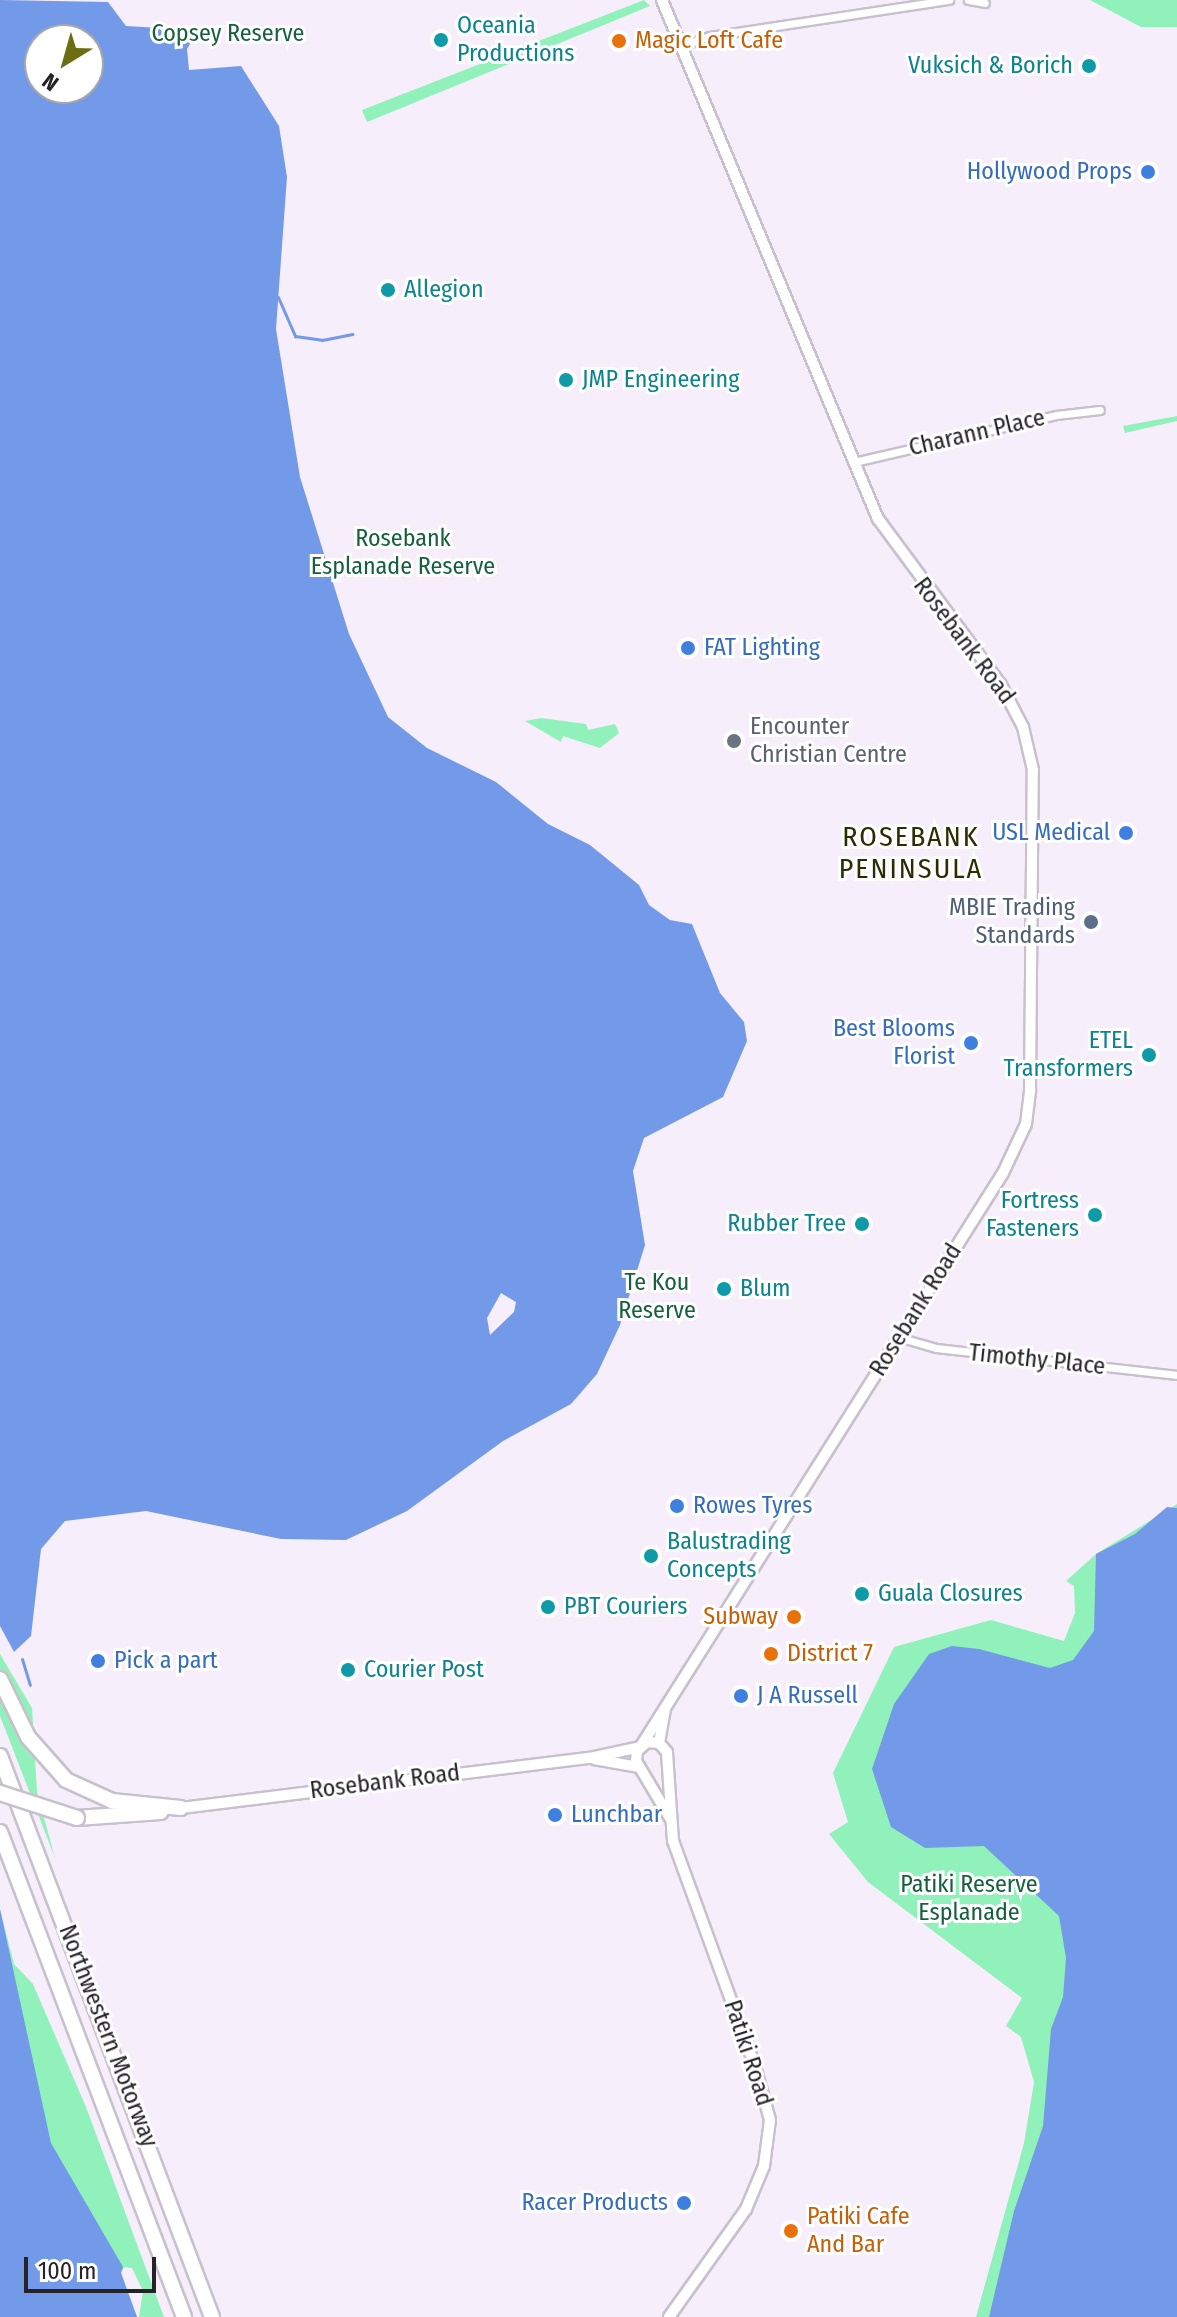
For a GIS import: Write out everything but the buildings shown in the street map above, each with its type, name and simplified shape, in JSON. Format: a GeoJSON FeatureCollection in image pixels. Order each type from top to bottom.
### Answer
{"type":"FeatureCollection","features":[{"type":"Feature","properties":{"kind":"highway"},"geometry":{"type":"LineString","coordinates":[[0,1679],[28,1737],[66,1780],[112,1801],[181,1808]]}},
{"type":"Feature","properties":{"kind":"highway","name":"Northwestern Motorway"},"geometry":{"type":"LineString","coordinates":[[0,1756],[212,2317]]}},
{"type":"Feature","properties":{"kind":"highway"},"geometry":{"type":"LineString","coordinates":[[0,1793],[77,1818],[113,1819],[181,1808]]}},
{"type":"Feature","properties":{"kind":"highway","name":"Northwestern Motorway"},"geometry":{"type":"LineString","coordinates":[[0,1832],[184,2317]]}},
{"type":"Feature","properties":{"kind":"main road","name":"Rosebank Road"},"geometry":{"type":"LineString","coordinates":[[181,1808],[590,1758],[640,1746],[1003,1173],[1026,1124],[1030,1096],[1033,770],[1010,699],[889,539],[662,0]]}},
{"type":"Feature","properties":{"kind":"main road","name":"Rosebank Road"},"geometry":{"type":"LineString","coordinates":[[659,1743],[665,1709]]}},
{"type":"Feature","properties":{"kind":"main road"},"geometry":{"type":"LineString","coordinates":[[659,1743],[667,1752],[665,1766],[657,1772],[641,1769],[640,1746],[659,1743]]}},
{"type":"Feature","properties":{"kind":"main road","name":"Rosebank Road"},"geometry":{"type":"LineString","coordinates":[[590,1758],[641,1769]]}},
{"type":"Feature","properties":{"kind":"main road","name":"Patiki Road"},"geometry":{"type":"LineString","coordinates":[[665,1766],[673,1841],[755,2066],[770,2120],[764,2166],[746,2209],[669,2317]]}},
{"type":"Feature","properties":{"kind":"main road","name":"Patiki Road"},"geometry":{"type":"LineString","coordinates":[[641,1769],[670,1818]]}},
{"type":"Feature","properties":{"kind":"street"},"geometry":{"type":"LineString","coordinates":[[681,46],[710,36],[949,0]]}},
{"type":"Feature","properties":{"kind":"street"},"geometry":{"type":"LineString","coordinates":[[968,0],[985,3]]}},
{"type":"Feature","properties":{"kind":"street","name":"Charann Place"},"geometry":{"type":"LineString","coordinates":[[854,462],[1056,415],[1100,410]]}},
{"type":"Feature","properties":{"kind":"street","name":"Timothy Place"},"geometry":{"type":"LineString","coordinates":[[898,1337],[936,1348],[1177,1375]]}},
{"type":"Feature","properties":{"kind":"green space"},"geometry":{"type":"Polygon","coordinates":[[[644,0],[650,6],[367,122],[362,110],[644,0]]]}},
{"type":"Feature","properties":{"kind":"green space"},"geometry":{"type":"Polygon","coordinates":[[[1090,0],[1177,0],[1177,27],[1141,27],[1090,0]]]}},
{"type":"Feature","properties":{"kind":"green space"},"geometry":{"type":"Polygon","coordinates":[[[1177,416],[1177,421],[1125,433],[1123,426],[1177,416]]]}},
{"type":"Feature","properties":{"kind":"green space"},"geometry":{"type":"Polygon","coordinates":[[[541,718],[586,724],[588,730],[615,724],[619,733],[600,748],[563,736],[561,742],[525,721],[541,718]]]}},
{"type":"Feature","properties":{"kind":"green space","name":"Patiki Reserve Esplanade"},"geometry":{"type":"Polygon","coordinates":[[[1177,1504],[1177,2317],[976,2317],[1024,2143],[1034,2082],[1021,2037],[1006,2026],[1022,1998],[868,1882],[829,1834],[848,1822],[833,1773],[894,1647],[991,1620],[1064,1641],[1075,1613],[1074,1586],[1066,1581],[1096,1554],[1177,1504]]]}},
{"type":"Feature","properties":{"kind":"green space"},"geometry":{"type":"Polygon","coordinates":[[[0,1654],[32,1708],[37,1792],[55,1858],[0,1716],[0,1654]]]}},
{"type":"Feature","properties":{"kind":"green space"},"geometry":{"type":"Polygon","coordinates":[[[0,1909],[14,1964],[33,1984],[86,2107],[164,2317],[139,2317],[143,2291],[132,2268],[124,2267],[121,2273],[137,2317],[0,2317],[0,1909]]]}},
{"type":"Feature","properties":{"kind":"water"},"geometry":{"type":"Polygon","coordinates":[[[0,0],[108,2],[126,26],[177,29],[193,39],[187,49],[189,70],[241,66],[279,126],[287,177],[276,329],[300,477],[349,634],[388,717],[427,748],[496,782],[548,824],[590,845],[639,885],[649,905],[670,920],[692,924],[720,993],[744,1022],[747,1041],[723,1097],[644,1138],[633,1171],[645,1245],[620,1325],[597,1374],[571,1404],[503,1441],[407,1511],[346,1540],[281,1539],[146,1511],[65,1521],[41,1549],[31,1636],[14,1652],[0,1626],[0,0]],[[501,1293],[487,1318],[490,1335],[514,1312],[516,1302],[501,1293]]]}},
{"type":"Feature","properties":{"kind":"water"},"geometry":{"type":"Polygon","coordinates":[[[1167,1507],[1177,1508],[1177,2317],[989,2317],[1014,2211],[1043,2126],[1051,2029],[1063,1997],[1066,1958],[1059,1916],[984,1846],[925,1848],[891,1827],[872,1769],[894,1704],[929,1654],[952,1646],[979,1649],[1050,1668],[1073,1660],[1094,1631],[1096,1554],[1135,1534],[1167,1507]]]}},
{"type":"Feature","properties":{"kind":"water"},"geometry":{"type":"Polygon","coordinates":[[[0,1909],[51,2143],[123,2267],[121,2273],[137,2317],[0,2317],[0,1909]]]}},
{"type":"Feature","properties":{"kind":"waterway"},"geometry":{"type":"LineString","coordinates":[[278,297],[295,336],[322,340],[352,334]]}},
{"type":"Feature","properties":{"kind":"waterway"},"geometry":{"type":"LineString","coordinates":[[22,1659],[30,1685]]}},
{"type":"Feature","properties":{"kind":"place","name":"Oceania Productions"},"geometry":{"type":"Point","coordinates":[441,40]}},
{"type":"Feature","properties":{"kind":"place","name":"Magic Loft Cafe"},"geometry":{"type":"Point","coordinates":[619,41]}},
{"type":"Feature","properties":{"kind":"place","name":"Vuksich & Borich"},"geometry":{"type":"Point","coordinates":[1089,66]}},
{"type":"Feature","properties":{"kind":"place","name":"Hollywood Props"},"geometry":{"type":"Point","coordinates":[1148,172]}},
{"type":"Feature","properties":{"kind":"place","name":"Allegion"},"geometry":{"type":"Point","coordinates":[388,290]}},
{"type":"Feature","properties":{"kind":"place","name":"JMP Engineering"},"geometry":{"type":"Point","coordinates":[566,380]}},
{"type":"Feature","properties":{"kind":"place","name":"FAT Lighting"},"geometry":{"type":"Point","coordinates":[688,648]}},
{"type":"Feature","properties":{"kind":"place","name":"Encounter Christian Centre"},"geometry":{"type":"Point","coordinates":[734,741]}},
{"type":"Feature","properties":{"kind":"place","name":"USL Medical"},"geometry":{"type":"Point","coordinates":[1126,833]}},
{"type":"Feature","properties":{"kind":"place","name":"MBIE Trading Standards"},"geometry":{"type":"Point","coordinates":[1091,922]}},
{"type":"Feature","properties":{"kind":"place","name":"Best Blooms Florist"},"geometry":{"type":"Point","coordinates":[971,1043]}},
{"type":"Feature","properties":{"kind":"place","name":"ETEL Transformers"},"geometry":{"type":"Point","coordinates":[1149,1055]}},
{"type":"Feature","properties":{"kind":"place","name":"Fortress Fasteners"},"geometry":{"type":"Point","coordinates":[1095,1215]}},
{"type":"Feature","properties":{"kind":"place","name":"Rubber Tree"},"geometry":{"type":"Point","coordinates":[862,1224]}},
{"type":"Feature","properties":{"kind":"place","name":"Blum"},"geometry":{"type":"Point","coordinates":[724,1289]}},
{"type":"Feature","properties":{"kind":"place","name":"Rowes Tyres"},"geometry":{"type":"Point","coordinates":[677,1506]}},
{"type":"Feature","properties":{"kind":"place","name":"Balustrading Concepts"},"geometry":{"type":"Point","coordinates":[651,1556]}},
{"type":"Feature","properties":{"kind":"place","name":"Guala Closures"},"geometry":{"type":"Point","coordinates":[862,1594]}},
{"type":"Feature","properties":{"kind":"place","name":"PBT Couriers"},"geometry":{"type":"Point","coordinates":[548,1607]}},
{"type":"Feature","properties":{"kind":"place","name":"Subway"},"geometry":{"type":"Point","coordinates":[794,1617]}},
{"type":"Feature","properties":{"kind":"place","name":"District 7"},"geometry":{"type":"Point","coordinates":[771,1654]}},
{"type":"Feature","properties":{"kind":"place","name":"Pick a part"},"geometry":{"type":"Point","coordinates":[98,1661]}},
{"type":"Feature","properties":{"kind":"place","name":"Courier Post"},"geometry":{"type":"Point","coordinates":[348,1670]}},
{"type":"Feature","properties":{"kind":"place","name":"J A Russell"},"geometry":{"type":"Point","coordinates":[741,1696]}},
{"type":"Feature","properties":{"kind":"place","name":"Lunchbar"},"geometry":{"type":"Point","coordinates":[555,1815]}},
{"type":"Feature","properties":{"kind":"place","name":"Racer Products"},"geometry":{"type":"Point","coordinates":[684,2203]}},
{"type":"Feature","properties":{"kind":"place","name":"Patiki Cafe And Bar"},"geometry":{"type":"Point","coordinates":[791,2231]}},
{"type":"Feature","properties":{"kind":"district","name":"ROSEBANK PENINSULA"},"geometry":{"type":"Point","coordinates":[911,853]}},
{"type":"Feature","properties":{"kind":"park label","name":"Copsey Reserve"},"geometry":{"type":"Point","coordinates":[228,34]}},
{"type":"Feature","properties":{"kind":"park label","name":"Rosebank Esplanade Reserve"},"geometry":{"type":"Point","coordinates":[403,553]}},
{"type":"Feature","properties":{"kind":"park label","name":"Te Kou Reserve"},"geometry":{"type":"Point","coordinates":[657,1297]}}]}
